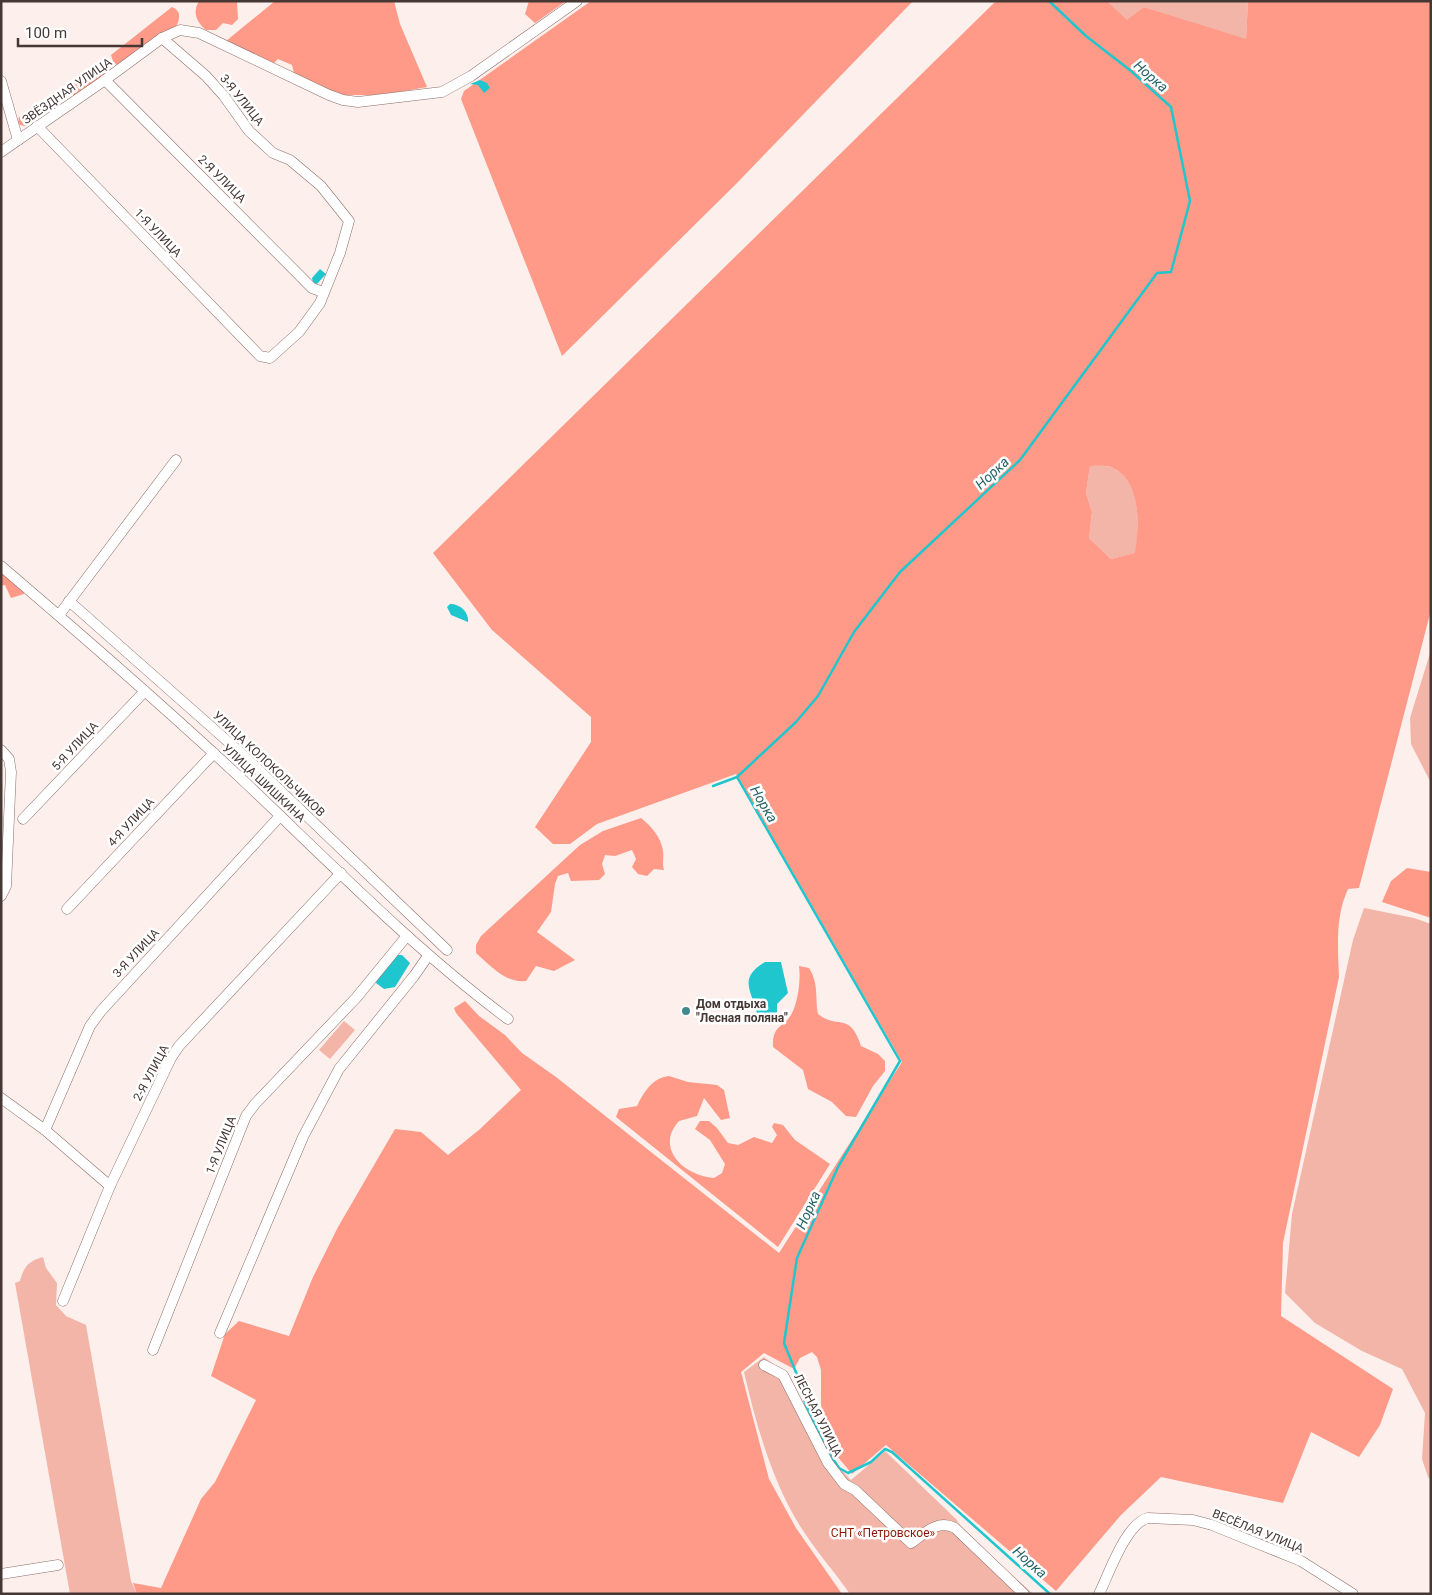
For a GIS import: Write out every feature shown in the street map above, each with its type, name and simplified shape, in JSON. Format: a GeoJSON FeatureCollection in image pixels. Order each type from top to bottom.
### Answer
{"type":"FeatureCollection","features":[{"type":"Feature","properties":{"kind":"street","name":"ЗВЁЗДНАЯ УЛИЦА"},"geometry":{"type":"LineString","coordinates":[[1,152],[162,38],[180,30],[199,33],[343,100],[358,102],[434,94],[457,84],[577,1]]}},
{"type":"Feature","properties":{"kind":"street","name":"3-Я УЛИЦА"},"geometry":{"type":"LineString","coordinates":[[162,38],[206,76],[224,96],[249,131],[273,153],[290,160],[321,186],[346,215],[349,221],[348,227],[328,287],[323,292]]}},
{"type":"Feature","properties":{"kind":"street","name":"2-Я УЛИЦА"},"geometry":{"type":"LineString","coordinates":[[105,80],[312,288],[323,292]]}},
{"type":"Feature","properties":{"kind":"street"},"geometry":{"type":"LineString","coordinates":[[1,81],[18,140]]}},
{"type":"Feature","properties":{"kind":"street","name":"1-Я УЛИЦА"},"geometry":{"type":"LineString","coordinates":[[37,126],[260,356],[270,358],[298,332],[313,316],[323,292]]}},
{"type":"Feature","properties":{"kind":"street"},"geometry":{"type":"LineString","coordinates":[[59,615],[176,460]]}},
{"type":"Feature","properties":{"kind":"street","name":"УЛИЦА ШИШКИНА"},"geometry":{"type":"LineString","coordinates":[[1,566],[214,753],[406,937],[508,1019]]}},
{"type":"Feature","properties":{"kind":"street","name":"УЛИЦА КОЛОКОЛЬЧИКОВ"},"geometry":{"type":"LineString","coordinates":[[69,601],[242,754],[447,950]]}},
{"type":"Feature","properties":{"kind":"street","name":"5-Я УЛИЦА"},"geometry":{"type":"LineString","coordinates":[[23,819],[145,691]]}},
{"type":"Feature","properties":{"kind":"street"},"geometry":{"type":"LineString","coordinates":[[1,750],[9,759],[11,772],[6,886],[1,896]]}},
{"type":"Feature","properties":{"kind":"street","name":"4-Я УЛИЦА"},"geometry":{"type":"LineString","coordinates":[[67,909],[214,753]]}},
{"type":"Feature","properties":{"kind":"street","name":"3-Я УЛИЦА"},"geometry":{"type":"LineString","coordinates":[[45,1130],[90,1026],[101,1011],[280,816]]}},
{"type":"Feature","properties":{"kind":"street","name":"2-Я УЛИЦА"},"geometry":{"type":"LineString","coordinates":[[62,1301],[110,1186],[167,1066],[179,1046],[341,873]]}},
{"type":"Feature","properties":{"kind":"street","name":"1-Я УЛИЦА"},"geometry":{"type":"LineString","coordinates":[[153,1350],[246,1116],[255,1104],[356,998],[406,937]]}},
{"type":"Feature","properties":{"kind":"street"},"geometry":{"type":"LineString","coordinates":[[220,1333],[304,1137],[330,1083],[428,956]]}},
{"type":"Feature","properties":{"kind":"street"},"geometry":{"type":"LineString","coordinates":[[1,1098],[45,1130],[110,1186]]}},
{"type":"Feature","properties":{"kind":"street","name":"ЛЕСНАЯ УЛИЦА"},"geometry":{"type":"LineString","coordinates":[[764,1365],[783,1375],[828,1463],[844,1484],[855,1490],[911,1542],[939,1524],[947,1524],[955,1528],[1024,1594]]}},
{"type":"Feature","properties":{"kind":"street","name":"ВЕСЁЛАЯ УЛИЦА"},"geometry":{"type":"LineString","coordinates":[[1099,1594],[1129,1533],[1141,1520],[1148,1518],[1194,1520],[1212,1525],[1301,1561],[1353,1594]]}},
{"type":"Feature","properties":{"kind":"street"},"geometry":{"type":"LineString","coordinates":[[1,1574],[58,1565]]}},
{"type":"Feature","properties":{"kind":"green space"},"geometry":{"type":"Polygon","coordinates":[[[1107,1],[1248,1],[1246,40],[1144,7],[1127,21],[1107,1]]]}},
{"type":"Feature","properties":{"kind":"green space"},"geometry":{"type":"Polygon","coordinates":[[[1090,465],[1113,468],[1123,475],[1130,484],[1134,494],[1138,518],[1136,553],[1111,559],[1089,538],[1092,512],[1086,493],[1090,465]]]}},
{"type":"Feature","properties":{"kind":"green space"},"geometry":{"type":"Polygon","coordinates":[[[1431,650],[1431,783],[1411,744],[1410,718],[1431,650]]]}},
{"type":"Feature","properties":{"kind":"green space"},"geometry":{"type":"Polygon","coordinates":[[[1364,908],[1414,918],[1431,924],[1431,1480],[1428,1477],[1422,1459],[1425,1413],[1402,1369],[1362,1351],[1315,1323],[1285,1293],[1292,1214],[1353,940],[1364,908]]]}},
{"type":"Feature","properties":{"kind":"green space"},"geometry":{"type":"Polygon","coordinates":[[[344,1021],[355,1030],[330,1059],[319,1050],[344,1021]]]}},
{"type":"Feature","properties":{"kind":"green space"},"geometry":{"type":"Polygon","coordinates":[[[43,1257],[46,1268],[57,1283],[56,1305],[66,1316],[86,1325],[131,1581],[137,1594],[70,1594],[15,1283],[20,1281],[27,1265],[43,1257]]]}},
{"type":"Feature","properties":{"kind":"green space","name":"СНТ «Петровское»"},"geometry":{"type":"Polygon","coordinates":[[[764,1357],[786,1374],[829,1457],[851,1480],[885,1451],[956,1519],[964,1531],[1033,1594],[850,1594],[800,1526],[781,1489],[766,1451],[744,1372],[764,1357]]]}},
{"type":"Feature","properties":{"kind":"shaded area"},"geometry":{"type":"Polygon","coordinates":[[[199,1],[237,1],[238,19],[232,25],[223,23],[216,30],[206,30],[196,17],[199,1]]]}},
{"type":"Feature","properties":{"kind":"shaded area"},"geometry":{"type":"Polygon","coordinates":[[[275,1],[394,1],[400,24],[427,87],[383,95],[339,95],[294,73],[292,65],[278,59],[274,63],[226,41],[275,1]]]}},
{"type":"Feature","properties":{"kind":"shaded area"},"geometry":{"type":"Polygon","coordinates":[[[529,1],[566,1],[535,23],[525,14],[529,1]]]}},
{"type":"Feature","properties":{"kind":"shaded area"},"geometry":{"type":"Polygon","coordinates":[[[591,1],[913,1],[736,184],[562,356],[461,99],[464,91],[591,1]]]}},
{"type":"Feature","properties":{"kind":"shaded area"},"geometry":{"type":"Polygon","coordinates":[[[996,1],[1107,1],[1127,20],[1144,7],[1246,39],[1248,1],[1431,1],[1431,610],[1359,888],[1348,889],[1341,910],[1338,932],[1339,977],[1283,1243],[1281,1316],[1393,1389],[1380,1425],[1359,1457],[1311,1432],[1283,1503],[1161,1477],[1121,1515],[1056,1591],[886,1445],[852,1474],[822,1438],[827,1427],[821,1405],[821,1370],[817,1357],[812,1352],[800,1358],[794,1369],[764,1353],[741,1372],[769,1479],[796,1528],[842,1594],[137,1594],[133,1583],[161,1588],[201,1499],[215,1482],[256,1400],[211,1376],[225,1334],[239,1321],[289,1336],[313,1277],[338,1227],[395,1129],[421,1132],[448,1155],[480,1129],[521,1090],[456,1013],[454,1008],[465,1001],[479,1016],[505,1035],[522,1053],[556,1077],[779,1253],[902,1062],[736,774],[597,824],[570,844],[553,844],[535,827],[591,742],[591,717],[492,630],[433,553],[996,1]],[[1090,466],[1086,493],[1092,512],[1089,538],[1111,559],[1135,553],[1137,531],[1136,506],[1134,494],[1129,484],[1113,468],[1090,466]]]}},
{"type":"Feature","properties":{"kind":"shaded area"},"geometry":{"type":"Polygon","coordinates":[[[172,7],[179,14],[177,25],[119,65],[114,64],[111,55],[172,7]]]}},
{"type":"Feature","properties":{"kind":"shaded area"},"geometry":{"type":"Polygon","coordinates":[[[96,64],[104,64],[107,68],[105,75],[76,95],[68,95],[39,118],[25,126],[20,125],[18,122],[19,117],[50,100],[96,64]]]}},
{"type":"Feature","properties":{"kind":"shaded area"},"geometry":{"type":"Polygon","coordinates":[[[1,570],[23,589],[24,594],[11,598],[5,585],[1,586],[1,570]]]}},
{"type":"Feature","properties":{"kind":"shaded area"},"geometry":{"type":"Polygon","coordinates":[[[641,818],[652,828],[660,841],[663,851],[664,870],[654,869],[647,876],[638,874],[632,867],[636,859],[632,850],[615,856],[605,855],[602,864],[605,874],[599,880],[571,881],[568,873],[558,876],[551,912],[537,932],[575,960],[554,971],[536,966],[526,981],[519,981],[505,977],[476,953],[476,945],[481,936],[580,845],[603,831],[641,818]]]}},
{"type":"Feature","properties":{"kind":"shaded area"},"geometry":{"type":"Polygon","coordinates":[[[1407,868],[1431,872],[1431,918],[1382,902],[1391,881],[1407,868]]]}},
{"type":"Feature","properties":{"kind":"shaded area"},"geometry":{"type":"Polygon","coordinates":[[[799,966],[809,968],[812,974],[818,1014],[825,1019],[848,1025],[857,1035],[861,1046],[878,1054],[885,1061],[885,1071],[873,1086],[856,1117],[846,1116],[832,1102],[808,1089],[803,1070],[773,1047],[774,1035],[791,1015],[797,998],[799,966]]]}},
{"type":"Feature","properties":{"kind":"shaded area"},"geometry":{"type":"Polygon","coordinates":[[[669,1076],[688,1082],[717,1085],[724,1090],[730,1118],[721,1120],[704,1098],[697,1116],[679,1121],[672,1131],[671,1151],[676,1159],[693,1172],[714,1178],[722,1173],[725,1164],[710,1140],[695,1129],[700,1121],[709,1121],[728,1143],[738,1145],[754,1137],[772,1143],[777,1135],[772,1127],[774,1123],[783,1125],[795,1140],[830,1164],[778,1247],[616,1117],[619,1109],[637,1106],[653,1083],[669,1076]]]}},
{"type":"Feature","properties":{"kind":"water"},"geometry":{"type":"Polygon","coordinates":[[[480,80],[487,83],[490,88],[484,93],[478,85],[470,84],[480,80]]]}},
{"type":"Feature","properties":{"kind":"water"},"geometry":{"type":"Polygon","coordinates":[[[320,269],[326,274],[317,284],[313,282],[312,278],[320,269]]]}},
{"type":"Feature","properties":{"kind":"water"},"geometry":{"type":"Polygon","coordinates":[[[450,604],[457,605],[463,609],[467,615],[468,622],[451,615],[447,607],[450,604]]]}},
{"type":"Feature","properties":{"kind":"water"},"geometry":{"type":"Polygon","coordinates":[[[397,955],[402,955],[410,963],[395,987],[384,989],[376,983],[377,980],[397,955]]]}},
{"type":"Feature","properties":{"kind":"water"},"geometry":{"type":"Polygon","coordinates":[[[765,962],[781,962],[788,993],[777,1004],[777,1015],[770,1018],[757,1013],[749,984],[752,973],[765,962]]]}},
{"type":"Feature","properties":{"kind":"waterway","name":"Норка"},"geometry":{"type":"LineString","coordinates":[[823,1442],[805,1403],[802,1387],[784,1343],[797,1258],[838,1167],[900,1061],[737,777],[796,722],[818,696],[854,632],[900,572],[1020,460],[1157,273],[1171,272],[1190,201],[1171,107],[1131,71],[1086,36],[1049,1]]}},
{"type":"Feature","properties":{"kind":"waterway"},"geometry":{"type":"LineString","coordinates":[[713,786],[737,777]]}},
{"type":"Feature","properties":{"kind":"waterway","name":"Норка"},"geometry":{"type":"LineString","coordinates":[[825,1447],[839,1468],[848,1473],[871,1462],[885,1449],[892,1452],[1050,1594]]}},
{"type":"Feature","properties":{"kind":"place","name":"Дом отдыха \"Лесная поляна\""},"geometry":{"type":"Point","coordinates":[686,1011]}}]}
